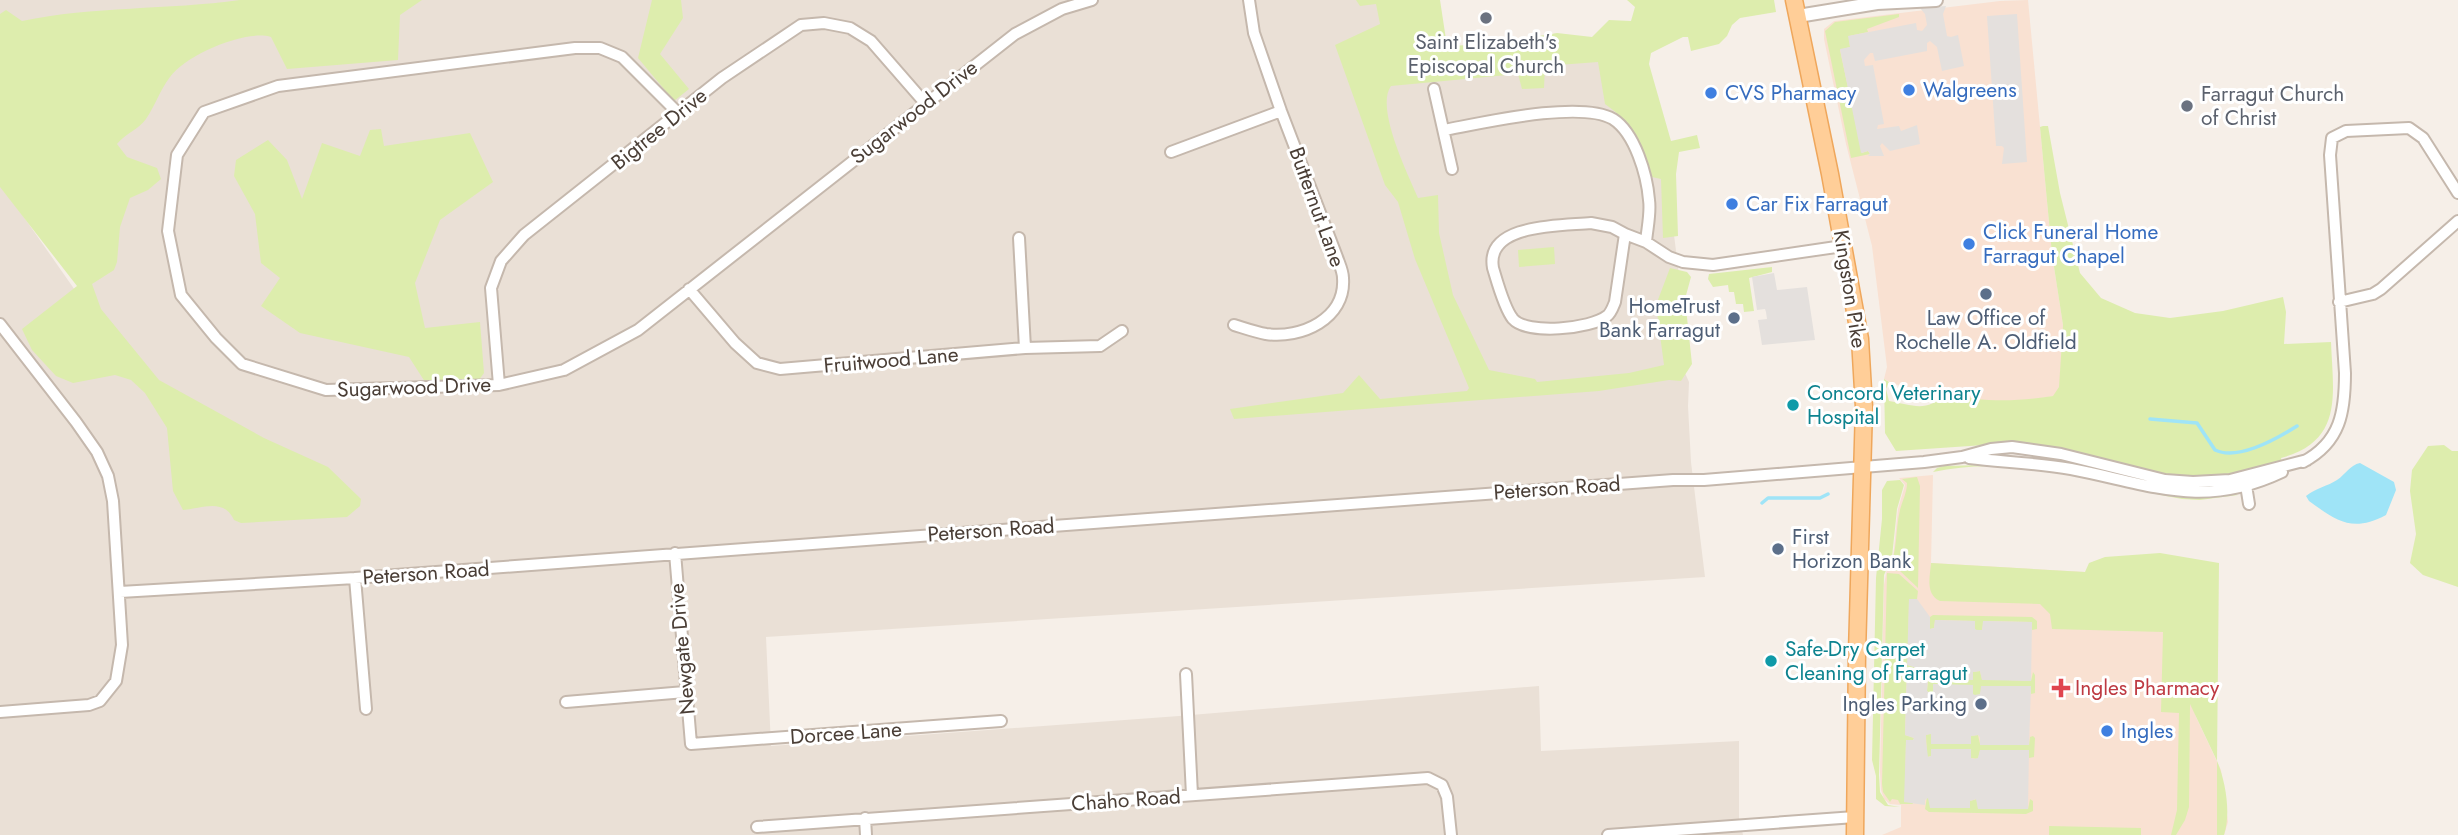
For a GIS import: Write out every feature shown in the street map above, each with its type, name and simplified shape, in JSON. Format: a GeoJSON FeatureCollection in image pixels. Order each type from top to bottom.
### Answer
{"type":"FeatureCollection","features":[{"type":"Feature","properties":{"kind":"main road","name":"Kingston Pike"},"geometry":{"type":"LineString","coordinates":[[1796,8],[1860,339],[1864,407],[1855,835]]}},
{"type":"Feature","properties":{"kind":"street","name":"Sugarwood Drive"},"geometry":{"type":"LineString","coordinates":[[678,113],[622,57],[600,48],[575,48],[278,86],[204,112],[177,155],[168,231],[181,295],[242,365],[326,390],[499,385],[564,370],[638,330],[1015,34],[1062,9],[1092,0]]}},
{"type":"Feature","properties":{"kind":"street","name":"Butternut Lane"},"geometry":{"type":"LineString","coordinates":[[1234,325],[1268,334],[1306,331],[1328,319],[1340,301],[1343,278],[1338,257],[1281,111],[1254,33],[1249,0]]}},
{"type":"Feature","properties":{"kind":"street"},"geometry":{"type":"LineString","coordinates":[[1796,8],[1936,0]]}},
{"type":"Feature","properties":{"kind":"street","name":"Bigtree Drive"},"geometry":{"type":"LineString","coordinates":[[499,385],[491,288],[501,261],[524,234],[722,78],[801,25],[824,23],[850,28],[872,41],[925,103]]}},
{"type":"Feature","properties":{"kind":"street"},"geometry":{"type":"LineString","coordinates":[[1434,89],[1452,169]]}},
{"type":"Feature","properties":{"kind":"street"},"geometry":{"type":"LineString","coordinates":[[1171,152],[1281,111]]}},
{"type":"Feature","properties":{"kind":"street"},"geometry":{"type":"LineString","coordinates":[[1444,130],[1572,111],[1612,118],[1622,126],[1639,154],[1643,168],[1650,202],[1646,242]]}},
{"type":"Feature","properties":{"kind":"street"},"geometry":{"type":"LineString","coordinates":[[2458,193],[2423,138],[2409,128],[2346,131],[2332,138],[2330,155],[2339,302],[2374,294],[2458,221]]}},
{"type":"Feature","properties":{"kind":"street"},"geometry":{"type":"LineString","coordinates":[[1625,234],[1615,302],[1608,316],[1594,323],[1552,328],[1521,326],[1512,318],[1492,261],[1497,244],[1508,235],[1529,230],[1591,223],[1612,227],[1683,262],[1713,265],[1843,246]]}},
{"type":"Feature","properties":{"kind":"street"},"geometry":{"type":"LineString","coordinates":[[1019,239],[1025,348]]}},
{"type":"Feature","properties":{"kind":"street","name":"Fruitwood Lane"},"geometry":{"type":"LineString","coordinates":[[689,289],[735,343],[757,363],[780,369],[1025,348],[1100,346],[1122,331]]}},
{"type":"Feature","properties":{"kind":"street","name":"Peterson Road"},"geometry":{"type":"LineString","coordinates":[[120,592],[355,578],[1862,468],[1962,457],[1991,449],[2012,447],[2061,454],[2111,472],[2165,480],[2245,480],[2307,460],[2327,444],[2341,422],[2345,403],[2339,302]]}},
{"type":"Feature","properties":{"kind":"street"},"geometry":{"type":"LineString","coordinates":[[0,324],[76,422],[97,452],[108,476],[113,501],[122,645],[116,681],[100,701],[89,705],[0,712]]}},
{"type":"Feature","properties":{"kind":"street"},"geometry":{"type":"LineString","coordinates":[[2245,480],[2249,504]]}},
{"type":"Feature","properties":{"kind":"street","name":"Newgate Drive"},"geometry":{"type":"LineString","coordinates":[[675,553],[691,744]]}},
{"type":"Feature","properties":{"kind":"street"},"geometry":{"type":"LineString","coordinates":[[355,578],[366,709]]}},
{"type":"Feature","properties":{"kind":"street"},"geometry":{"type":"LineString","coordinates":[[1186,674],[1192,796]]}},
{"type":"Feature","properties":{"kind":"street"},"geometry":{"type":"LineString","coordinates":[[566,702],[685,692]]}},
{"type":"Feature","properties":{"kind":"street","name":"Dorcee Lane"},"geometry":{"type":"LineString","coordinates":[[691,744],[1001,722]]}},
{"type":"Feature","properties":{"kind":"street","name":"Chaho Road"},"geometry":{"type":"LineString","coordinates":[[757,827],[1428,778],[1442,785],[1447,797],[1451,835]]}},
{"type":"Feature","properties":{"kind":"street"},"geometry":{"type":"LineString","coordinates":[[1608,835],[1855,817]]}},
{"type":"Feature","properties":{"kind":"street"},"geometry":{"type":"LineString","coordinates":[[865,818],[866,835]]}},
{"type":"Feature","properties":{"kind":"shaded area"},"geometry":{"type":"Polygon","coordinates":[[[0,0],[1434,0],[1442,49],[1631,50],[1673,227],[1685,373],[1689,382],[1691,462],[1705,577],[766,637],[771,746],[1539,686],[1541,751],[1739,741],[1739,818],[1743,835],[0,835],[0,183],[84,303],[0,30],[0,0]]]}},
{"type":"Feature","properties":{"kind":"shaded area"},"geometry":{"type":"Polygon","coordinates":[[[2028,0],[2052,254],[2063,325],[2060,387],[2054,396],[2024,401],[1979,401],[1913,390],[1884,379],[1887,367],[1872,246],[1846,144],[1824,29],[1834,21],[2028,0]]]}},
{"type":"Feature","properties":{"kind":"shaded area"},"geometry":{"type":"Polygon","coordinates":[[[1946,6],[1943,14],[1947,36],[1958,35],[1964,66],[1942,71],[1937,47],[1930,41],[1927,43],[1927,51],[1875,61],[1873,53],[1870,53],[1864,60],[1865,66],[1873,65],[1884,124],[1878,125],[1877,129],[1899,126],[1901,131],[1917,125],[1920,144],[1890,151],[1882,143],[1880,146],[1884,156],[1868,156],[1868,151],[1861,153],[1840,49],[1850,47],[1848,36],[1916,23],[1917,30],[1922,31],[1927,25],[1925,14],[1920,8],[1946,6]]]}},
{"type":"Feature","properties":{"kind":"shaded area"},"geometry":{"type":"Polygon","coordinates":[[[2017,14],[2027,162],[2002,164],[2004,148],[1996,146],[1987,16],[2017,14]]]}},
{"type":"Feature","properties":{"kind":"shaded area"},"geometry":{"type":"Polygon","coordinates":[[[1774,273],[1777,290],[1807,287],[1815,340],[1762,345],[1758,320],[1767,319],[1766,312],[1765,309],[1757,310],[1752,277],[1774,273]]]}},
{"type":"Feature","properties":{"kind":"shaded area"},"geometry":{"type":"Polygon","coordinates":[[[1933,475],[1931,563],[2085,572],[2166,613],[2196,717],[2221,770],[2228,822],[2224,835],[1882,835],[1901,827],[1901,805],[1890,804],[1884,799],[1880,772],[1884,585],[1887,569],[1893,559],[1898,509],[1905,485],[1899,478],[1933,475]]]}},
{"type":"Feature","properties":{"kind":"shaded area","name":"Ingles Parking"},"geometry":{"type":"Polygon","coordinates":[[[1909,599],[1917,599],[1930,617],[1930,629],[1934,628],[1935,620],[1975,621],[1977,630],[1982,630],[1983,621],[2032,622],[2031,681],[1982,680],[1980,671],[1973,672],[1973,680],[1933,679],[1933,670],[1928,672],[1927,691],[1933,692],[1933,684],[1973,685],[1975,695],[1980,694],[1981,686],[2031,686],[2029,745],[1980,745],[1978,735],[1971,736],[1971,744],[1931,744],[1931,734],[1926,735],[1928,757],[1931,756],[1931,749],[1971,749],[1971,758],[1974,759],[1978,758],[1980,750],[2029,750],[2028,809],[1978,809],[1976,799],[1970,801],[1970,808],[1930,808],[1928,798],[1925,805],[1904,802],[1906,740],[1914,738],[1905,735],[1907,669],[1917,668],[1907,665],[1909,599]]]}},
{"type":"Feature","properties":{"kind":"green space"},"geometry":{"type":"Polygon","coordinates":[[[240,0],[422,0],[400,15],[398,60],[287,69],[271,37],[260,36],[232,40],[217,46],[189,60],[178,69],[166,82],[146,119],[117,144],[127,157],[157,168],[161,179],[148,190],[130,198],[120,227],[114,270],[92,284],[101,309],[159,380],[264,438],[328,467],[361,499],[360,506],[347,517],[241,523],[219,507],[205,506],[183,510],[173,491],[167,428],[145,393],[131,380],[115,375],[73,383],[56,376],[32,350],[22,329],[77,286],[0,187],[0,14],[6,10],[22,21],[103,10],[240,0]]]}},
{"type":"Feature","properties":{"kind":"green space"},"geometry":{"type":"Polygon","coordinates":[[[652,0],[681,0],[683,18],[660,54],[689,89],[674,101],[638,58],[652,0]]]}},
{"type":"Feature","properties":{"kind":"green space"},"geometry":{"type":"Polygon","coordinates":[[[1356,0],[1440,0],[1447,46],[1491,44],[1557,33],[1592,37],[1609,20],[1631,21],[1635,7],[1627,0],[1774,0],[1776,12],[1740,18],[1719,44],[1691,51],[1688,37],[1683,37],[1651,53],[1649,64],[1671,141],[1697,135],[1700,148],[1679,152],[1676,174],[1678,236],[1663,238],[1661,179],[1652,177],[1631,128],[1605,104],[1598,62],[1545,66],[1544,88],[1522,89],[1518,74],[1391,86],[1387,96],[1390,125],[1418,198],[1438,195],[1439,233],[1453,295],[1489,370],[1535,379],[1537,382],[1629,373],[1664,365],[1656,305],[1670,268],[1687,272],[1691,277],[1685,299],[1692,364],[1681,381],[1669,380],[1599,391],[1234,419],[1230,409],[1343,393],[1359,375],[1380,399],[1467,391],[1469,388],[1415,259],[1398,202],[1385,185],[1335,45],[1380,24],[1376,4],[1360,6],[1356,0]]]}},
{"type":"Feature","properties":{"kind":"green space"},"geometry":{"type":"Polygon","coordinates":[[[1899,14],[1899,17],[1867,29],[1868,32],[1849,36],[1850,47],[1840,50],[1862,153],[1868,151],[1870,154],[1851,158],[1825,31],[1835,22],[1899,14]]]}},
{"type":"Feature","properties":{"kind":"green space"},"geometry":{"type":"Polygon","coordinates":[[[2048,126],[2060,193],[2080,273],[2101,298],[2135,313],[2170,318],[2223,311],[2283,297],[2286,312],[2284,344],[2331,342],[2333,397],[2325,428],[2316,440],[2281,458],[2282,462],[2224,476],[2178,477],[2014,443],[1896,451],[1885,433],[1884,379],[1889,382],[1886,389],[1889,401],[1912,406],[1932,404],[1945,394],[1986,400],[2053,396],[2059,387],[2063,325],[2052,254],[2040,127],[2048,126]]]}},
{"type":"Feature","properties":{"kind":"green space"},"geometry":{"type":"Polygon","coordinates":[[[381,129],[384,146],[470,133],[493,182],[440,220],[415,283],[425,328],[480,322],[484,373],[479,380],[427,385],[409,357],[300,333],[261,306],[280,278],[261,263],[255,214],[234,176],[236,160],[268,140],[287,160],[302,199],[322,143],[360,156],[370,130],[381,129]]]}},
{"type":"Feature","properties":{"kind":"green space"},"geometry":{"type":"Polygon","coordinates":[[[1554,247],[1555,264],[1519,267],[1518,250],[1554,247]]]}},
{"type":"Feature","properties":{"kind":"green space"},"geometry":{"type":"Polygon","coordinates":[[[1772,267],[1772,272],[1749,278],[1754,311],[1744,312],[1743,304],[1736,304],[1734,292],[1729,292],[1728,285],[1713,287],[1708,279],[1709,274],[1772,267]]]}},
{"type":"Feature","properties":{"kind":"green space"},"geometry":{"type":"Polygon","coordinates":[[[2444,445],[2452,451],[2458,451],[2458,587],[2423,575],[2410,563],[2416,534],[2410,491],[2412,470],[2428,446],[2444,445]]]}},
{"type":"Feature","properties":{"kind":"green space"},"geometry":{"type":"Polygon","coordinates":[[[2023,464],[2238,495],[2200,500],[2182,499],[2058,473],[1996,466],[1933,472],[1944,466],[2023,464]]]}},
{"type":"Feature","properties":{"kind":"green space"},"geometry":{"type":"Polygon","coordinates":[[[1917,477],[1920,486],[1918,588],[1900,571],[1888,571],[1907,487],[1907,483],[1902,479],[1917,477]]]}},
{"type":"Feature","properties":{"kind":"green space"},"geometry":{"type":"Polygon","coordinates":[[[1900,480],[1904,485],[1897,509],[1892,557],[1884,575],[1879,775],[1880,792],[1888,805],[1900,807],[1885,806],[1876,799],[1876,776],[1872,760],[1876,578],[1882,490],[1887,481],[1900,480]]]}},
{"type":"Feature","properties":{"kind":"green space"},"geometry":{"type":"Polygon","coordinates":[[[2160,553],[2219,563],[2217,761],[2190,704],[2189,807],[2176,835],[2171,835],[2177,810],[2179,713],[2161,712],[2163,632],[2052,629],[2050,614],[2040,604],[1940,601],[1932,594],[1929,585],[1931,563],[2085,572],[2089,563],[2105,557],[2160,553]]]}},
{"type":"Feature","properties":{"kind":"green space"},"geometry":{"type":"Polygon","coordinates":[[[1887,573],[1899,574],[1918,591],[1917,599],[1909,599],[1908,665],[1917,668],[1907,670],[1905,735],[1914,738],[1906,740],[1905,802],[1913,804],[1900,804],[1898,800],[1892,799],[1890,802],[1883,792],[1882,784],[1887,573]]]}},
{"type":"Feature","properties":{"kind":"green space"},"geometry":{"type":"Polygon","coordinates":[[[1930,617],[2032,617],[2037,621],[2037,629],[2032,630],[2032,622],[1984,621],[1982,630],[1975,630],[1975,621],[1935,620],[1934,628],[1930,629],[1930,617]]]}},
{"type":"Feature","properties":{"kind":"green space"},"geometry":{"type":"Polygon","coordinates":[[[1929,670],[1933,671],[1933,678],[1973,679],[1973,672],[1980,671],[1982,679],[2031,681],[2033,672],[2035,693],[2031,694],[2030,686],[1982,686],[1980,695],[1973,695],[1973,686],[1933,684],[1933,692],[1929,693],[1929,670]]]}},
{"type":"Feature","properties":{"kind":"green space"},"geometry":{"type":"Polygon","coordinates":[[[1931,734],[1931,743],[1971,744],[1971,736],[1978,735],[1980,744],[2029,745],[2030,737],[2033,736],[2034,757],[2029,758],[2029,750],[1980,750],[1978,759],[1971,758],[1971,750],[1931,749],[1931,756],[1927,757],[1926,735],[1931,734]]]}},
{"type":"Feature","properties":{"kind":"green space"},"geometry":{"type":"Polygon","coordinates":[[[2217,761],[2227,798],[2224,835],[2217,835],[2217,761]]]}},
{"type":"Feature","properties":{"kind":"green space"},"geometry":{"type":"Polygon","coordinates":[[[1927,797],[1930,798],[1930,807],[1970,808],[1970,801],[1977,799],[1978,808],[2028,809],[2030,799],[2033,801],[2033,811],[2026,814],[1929,812],[1925,809],[1927,797]]]}},
{"type":"Feature","properties":{"kind":"green space"},"geometry":{"type":"Polygon","coordinates":[[[2049,826],[2141,828],[2141,835],[2049,835],[2049,826]]]}},
{"type":"Feature","properties":{"kind":"water"},"geometry":{"type":"Polygon","coordinates":[[[2360,463],[2394,482],[2396,490],[2386,515],[2354,524],[2337,519],[2309,501],[2306,496],[2337,480],[2360,463]]]}},
{"type":"Feature","properties":{"kind":"waterway"},"geometry":{"type":"LineString","coordinates":[[2150,419],[2197,423],[2215,450],[2224,453],[2258,447],[2297,426]]}},
{"type":"Feature","properties":{"kind":"waterway"},"geometry":{"type":"LineString","coordinates":[[1762,503],[1768,498],[1820,498],[1828,494]]}},
{"type":"Feature","properties":{"kind":"place","name":"Saint Elizabeth's Episcopal Church"},"geometry":{"type":"Point","coordinates":[1486,18]}},
{"type":"Feature","properties":{"kind":"place","name":"Walgreens"},"geometry":{"type":"Point","coordinates":[1909,90]}},
{"type":"Feature","properties":{"kind":"place","name":"CVS Pharmacy"},"geometry":{"type":"Point","coordinates":[1711,93]}},
{"type":"Feature","properties":{"kind":"place","name":"Farragut Church of Christ"},"geometry":{"type":"Point","coordinates":[2187,106]}},
{"type":"Feature","properties":{"kind":"place","name":"Car Fix Farragut"},"geometry":{"type":"Point","coordinates":[1732,204]}},
{"type":"Feature","properties":{"kind":"place","name":"Click Funeral Home Farragut Chapel"},"geometry":{"type":"Point","coordinates":[1969,244]}},
{"type":"Feature","properties":{"kind":"place","name":"Law Office of Rochelle A. Oldfield"},"geometry":{"type":"Point","coordinates":[1986,294]}},
{"type":"Feature","properties":{"kind":"place","name":"HomeTrust Bank Farragut"},"geometry":{"type":"Point","coordinates":[1734,318]}},
{"type":"Feature","properties":{"kind":"place","name":"Concord Veterinary Hospital"},"geometry":{"type":"Point","coordinates":[1793,405]}},
{"type":"Feature","properties":{"kind":"place","name":"First Horizon Bank"},"geometry":{"type":"Point","coordinates":[1778,549]}},
{"type":"Feature","properties":{"kind":"place","name":"Safe-Dry Carpet Cleaning of Farragut"},"geometry":{"type":"Point","coordinates":[1771,661]}},
{"type":"Feature","properties":{"kind":"place","name":"Ingles Pharmacy"},"geometry":{"type":"Point","coordinates":[2061,688]}},
{"type":"Feature","properties":{"kind":"place","name":"Ingles Parking"},"geometry":{"type":"Point","coordinates":[1981,704]}},
{"type":"Feature","properties":{"kind":"place","name":"Ingles"},"geometry":{"type":"Point","coordinates":[2107,731]}}]}
